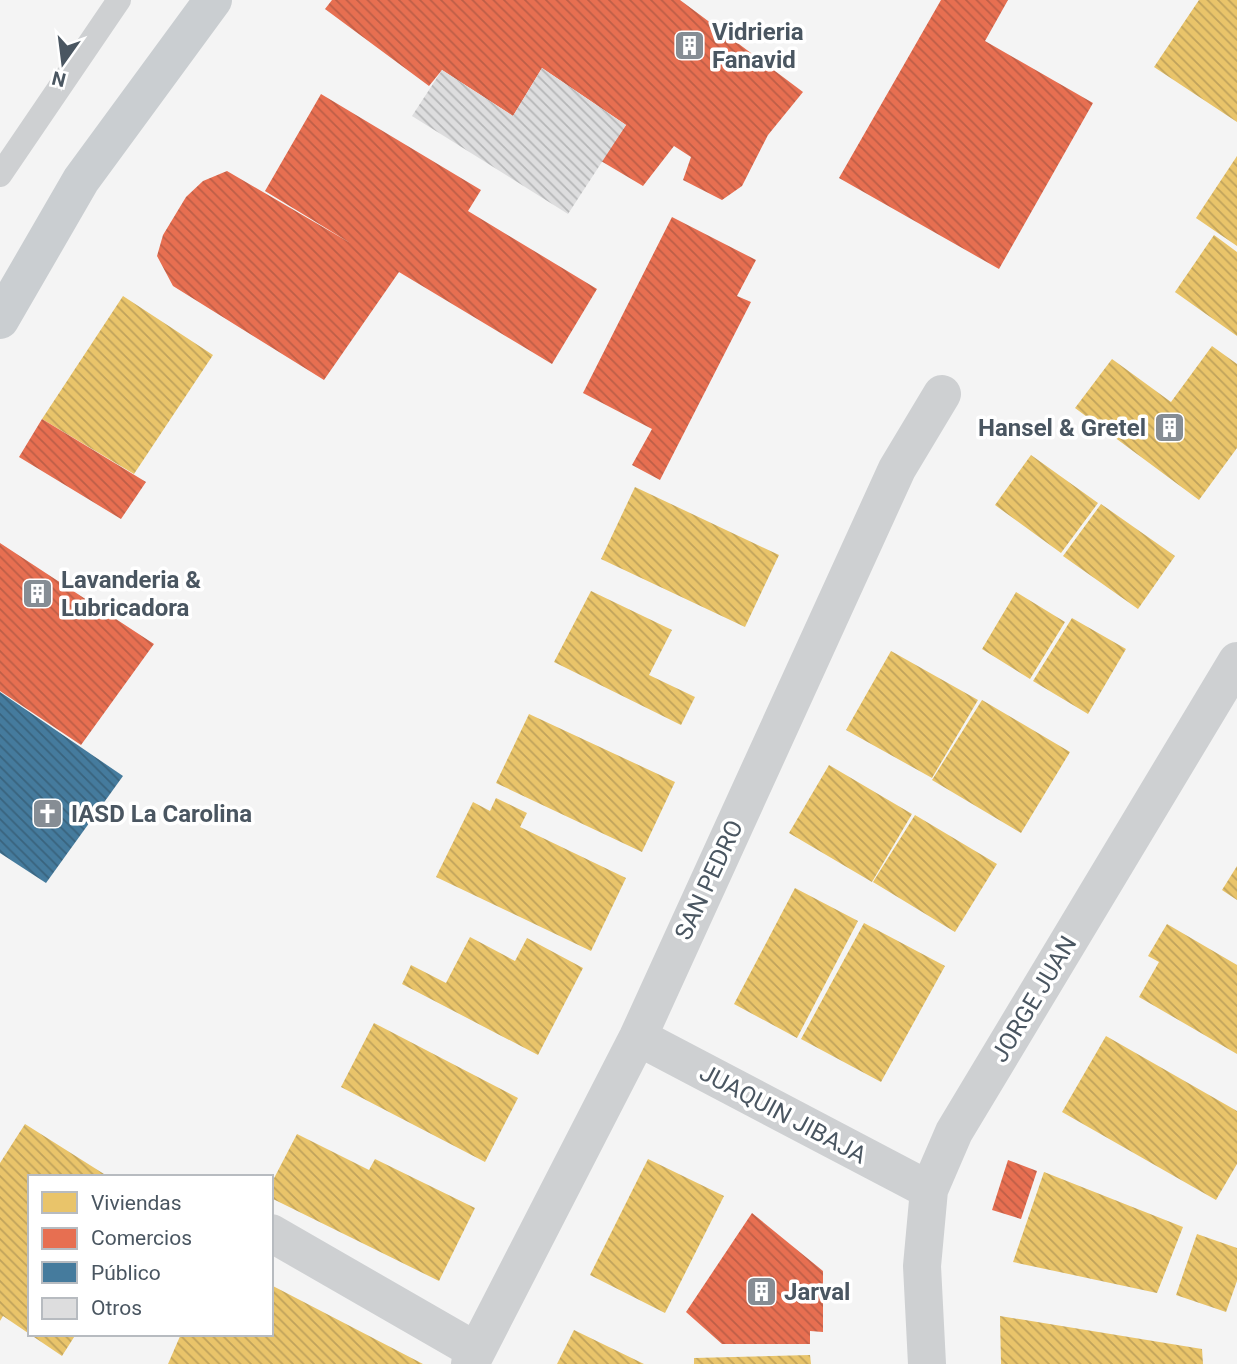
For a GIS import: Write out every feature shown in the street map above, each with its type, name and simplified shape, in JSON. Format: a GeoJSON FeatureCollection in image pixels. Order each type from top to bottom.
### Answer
{"type":"FeatureCollection","features":[{"type":"Feature","properties":{"kind":"main road"},"geometry":{"type":"LineString","coordinates":[[0,320],[78,185],[213,0]]}},
{"type":"Feature","properties":{"kind":"street","name":"SAN PEDRO"},"geometry":{"type":"LineString","coordinates":[[473,1358],[638,1037],[897,469],[942,394]]}},
{"type":"Feature","properties":{"kind":"street","name":"JORGE JUAN"},"geometry":{"type":"LineString","coordinates":[[927,1364],[922,1266],[929,1191],[954,1132],[1237,662]]}},
{"type":"Feature","properties":{"kind":"street","name":"JUAQUIN JIBAJA"},"geometry":{"type":"LineString","coordinates":[[638,1037],[929,1191]]}},
{"type":"Feature","properties":{"kind":"street"},"geometry":{"type":"LineString","coordinates":[[273,1234],[473,1358]]}},
{"type":"Feature","properties":{"kind":"lane"},"geometry":{"type":"LineString","coordinates":[[0,175],[120,0]]}},
{"type":"Feature","properties":{"kind":"building: Viviendas"},"geometry":{"type":"Polygon","coordinates":[[[1199,0],[1237,0],[1237,122],[1154,67],[1199,0]]]}},
{"type":"Feature","properties":{"kind":"building: Viviendas"},"geometry":{"type":"Polygon","coordinates":[[[1237,156],[1237,246],[1196,218],[1237,156]]]}},
{"type":"Feature","properties":{"kind":"building: Viviendas"},"geometry":{"type":"Polygon","coordinates":[[[1214,235],[1237,252],[1237,336],[1175,292],[1214,235]]]}},
{"type":"Feature","properties":{"kind":"building: Viviendas"},"geometry":{"type":"Polygon","coordinates":[[[123,296],[213,355],[134,474],[42,419],[123,296]]]}},
{"type":"Feature","properties":{"kind":"building: Viviendas","name":"Hansel & Gretel"},"geometry":{"type":"Polygon","coordinates":[[[1212,346],[1237,364],[1237,448],[1199,500],[1075,408],[1112,359],[1171,402],[1212,346]]]}},
{"type":"Feature","properties":{"kind":"building: Viviendas"},"geometry":{"type":"Polygon","coordinates":[[[1031,455],[1098,503],[1061,553],[995,505],[1031,455]]]}},
{"type":"Feature","properties":{"kind":"building: Viviendas"},"geometry":{"type":"Polygon","coordinates":[[[635,487],[779,555],[745,627],[601,559],[635,487]]]}},
{"type":"Feature","properties":{"kind":"building: Viviendas"},"geometry":{"type":"Polygon","coordinates":[[[1101,504],[1175,556],[1138,609],[1063,556],[1101,504]]]}},
{"type":"Feature","properties":{"kind":"building: Viviendas"},"geometry":{"type":"Polygon","coordinates":[[[591,591],[672,630],[649,675],[695,697],[681,725],[554,662],[591,591]]]}},
{"type":"Feature","properties":{"kind":"building: Viviendas"},"geometry":{"type":"Polygon","coordinates":[[[1016,592],[1065,622],[1030,679],[982,649],[1016,592]]]}},
{"type":"Feature","properties":{"kind":"building: Viviendas"},"geometry":{"type":"Polygon","coordinates":[[[1072,618],[1126,649],[1088,714],[1033,681],[1072,618]]]}},
{"type":"Feature","properties":{"kind":"building: Viviendas"},"geometry":{"type":"Polygon","coordinates":[[[891,651],[978,700],[932,778],[846,730],[891,651]]]}},
{"type":"Feature","properties":{"kind":"building: Viviendas"},"geometry":{"type":"Polygon","coordinates":[[[982,700],[1070,752],[1021,833],[932,780],[982,700]]]}},
{"type":"Feature","properties":{"kind":"building: Viviendas"},"geometry":{"type":"Polygon","coordinates":[[[529,714],[675,782],[642,852],[496,783],[529,714]]]}},
{"type":"Feature","properties":{"kind":"building: Viviendas"},"geometry":{"type":"Polygon","coordinates":[[[829,765],[912,814],[872,882],[789,833],[829,765]]]}},
{"type":"Feature","properties":{"kind":"building: Viviendas"},"geometry":{"type":"Polygon","coordinates":[[[496,798],[527,813],[520,827],[626,878],[591,951],[436,877],[473,802],[490,811],[496,798]]]}},
{"type":"Feature","properties":{"kind":"building: Viviendas"},"geometry":{"type":"Polygon","coordinates":[[[915,815],[997,864],[955,932],[873,882],[915,815]]]}},
{"type":"Feature","properties":{"kind":"building: Viviendas"},"geometry":{"type":"Polygon","coordinates":[[[1237,866],[1237,900],[1222,890],[1237,866]]]}},
{"type":"Feature","properties":{"kind":"building: Viviendas"},"geometry":{"type":"Polygon","coordinates":[[[795,888],[858,921],[797,1038],[734,1004],[795,888]]]}},
{"type":"Feature","properties":{"kind":"building: Viviendas"},"geometry":{"type":"Polygon","coordinates":[[[864,923],[945,966],[881,1082],[801,1039],[864,923]]]}},
{"type":"Feature","properties":{"kind":"building: Viviendas"},"geometry":{"type":"Polygon","coordinates":[[[1167,924],[1237,965],[1237,1054],[1139,997],[1159,962],[1148,956],[1167,924]]]}},
{"type":"Feature","properties":{"kind":"building: Viviendas"},"geometry":{"type":"Polygon","coordinates":[[[470,937],[515,961],[527,938],[583,968],[538,1055],[402,984],[411,965],[446,983],[470,937]]]}},
{"type":"Feature","properties":{"kind":"building: Viviendas"},"geometry":{"type":"Polygon","coordinates":[[[374,1023],[518,1098],[485,1162],[341,1087],[374,1023]]]}},
{"type":"Feature","properties":{"kind":"building: Viviendas"},"geometry":{"type":"Polygon","coordinates":[[[1106,1036],[1237,1111],[1237,1164],[1216,1200],[1062,1112],[1106,1036]]]}},
{"type":"Feature","properties":{"kind":"building: Viviendas"},"geometry":{"type":"Polygon","coordinates":[[[25,1124],[104,1174],[28,1175],[28,1333],[3,1316],[0,1321],[0,1163],[25,1124]]]}},
{"type":"Feature","properties":{"kind":"building: Viviendas"},"geometry":{"type":"Polygon","coordinates":[[[297,1134],[369,1170],[375,1159],[475,1208],[439,1281],[273,1199],[273,1180],[297,1134]]]}},
{"type":"Feature","properties":{"kind":"building: Viviendas"},"geometry":{"type":"Polygon","coordinates":[[[648,1159],[724,1196],[665,1313],[590,1275],[648,1159]]]}},
{"type":"Feature","properties":{"kind":"building: Viviendas"},"geometry":{"type":"Polygon","coordinates":[[[1044,1172],[1183,1227],[1157,1293],[1013,1262],[1044,1172]]]}},
{"type":"Feature","properties":{"kind":"building: Viviendas"},"geometry":{"type":"Polygon","coordinates":[[[1197,1234],[1237,1248],[1237,1281],[1226,1312],[1176,1295],[1197,1234]]]}},
{"type":"Feature","properties":{"kind":"building: Viviendas"},"geometry":{"type":"Polygon","coordinates":[[[273,1286],[423,1364],[168,1364],[180,1336],[273,1336],[273,1286]]]}},
{"type":"Feature","properties":{"kind":"building: Viviendas"},"geometry":{"type":"Polygon","coordinates":[[[1000,1316],[1202,1349],[1203,1364],[1001,1364],[1000,1316]]]}},
{"type":"Feature","properties":{"kind":"building: Viviendas"},"geometry":{"type":"Polygon","coordinates":[[[574,1330],[644,1364],[557,1364],[574,1330]]]}},
{"type":"Feature","properties":{"kind":"building: Viviendas"},"geometry":{"type":"Polygon","coordinates":[[[32,1336],[75,1336],[62,1356],[32,1336]]]}},
{"type":"Feature","properties":{"kind":"building: Viviendas"},"geometry":{"type":"Polygon","coordinates":[[[810,1355],[811,1364],[694,1364],[694,1358],[810,1355]]]}},
{"type":"Feature","properties":{"kind":"building: Comercios"},"geometry":{"type":"Polygon","coordinates":[[[332,0],[680,0],[803,92],[768,135],[742,186],[722,200],[683,180],[691,157],[674,146],[643,186],[601,161],[626,125],[542,68],[513,116],[442,70],[429,86],[325,9],[332,0]]]}},
{"type":"Feature","properties":{"kind":"building: Comercios"},"geometry":{"type":"Polygon","coordinates":[[[941,0],[1008,0],[985,41],[1093,103],[999,269],[839,178],[941,0]]]}},
{"type":"Feature","properties":{"kind":"building: Comercios"},"geometry":{"type":"Polygon","coordinates":[[[321,94],[481,190],[468,211],[597,289],[552,364],[399,272],[324,380],[173,286],[157,256],[163,235],[186,197],[203,181],[227,171],[352,244],[265,191],[321,94]]]}},
{"type":"Feature","properties":{"kind":"building: Comercios"},"geometry":{"type":"Polygon","coordinates":[[[672,217],[756,260],[737,296],[751,302],[660,480],[632,465],[652,429],[583,393],[672,217]]]}},
{"type":"Feature","properties":{"kind":"building: Comercios"},"geometry":{"type":"Polygon","coordinates":[[[42,419],[146,482],[121,519],[19,457],[42,419]]]}},
{"type":"Feature","properties":{"kind":"building: Comercios","name":"Lavanderia & Lubricadora"},"geometry":{"type":"Polygon","coordinates":[[[0,543],[154,644],[81,745],[0,691],[0,543]]]}},
{"type":"Feature","properties":{"kind":"building: Comercios"},"geometry":{"type":"Polygon","coordinates":[[[1008,1160],[1037,1171],[1021,1219],[992,1210],[1008,1160]]]}},
{"type":"Feature","properties":{"kind":"building: Comercios","name":"Jarval"},"geometry":{"type":"Polygon","coordinates":[[[752,1213],[823,1271],[823,1332],[810,1331],[810,1344],[722,1344],[686,1312],[752,1213]]]}},
{"type":"Feature","properties":{"kind":"building: Público","name":"IASD La Carolina"},"geometry":{"type":"Polygon","coordinates":[[[0,692],[123,776],[46,883],[0,853],[0,692]]]}},
{"type":"Feature","properties":{"kind":"building: Otros"},"geometry":{"type":"Polygon","coordinates":[[[542,68],[626,125],[568,214],[412,116],[442,70],[513,116],[542,68]]]}},
{"type":"Feature","properties":{"kind":"place","name":"Vidrieria Fanavid"},"geometry":{"type":"Point","coordinates":[689,46]}},
{"type":"Feature","properties":{"kind":"place","name":"Hansel & Gretel"},"geometry":{"type":"Point","coordinates":[1169,428]}},
{"type":"Feature","properties":{"kind":"place","name":"Lavanderia & Lubricadora"},"geometry":{"type":"Point","coordinates":[38,594]}},
{"type":"Feature","properties":{"kind":"place","name":"IASD La Carolina"},"geometry":{"type":"Point","coordinates":[48,814]}},
{"type":"Feature","properties":{"kind":"place","name":"Jarval"},"geometry":{"type":"Point","coordinates":[761,1292]}}]}
